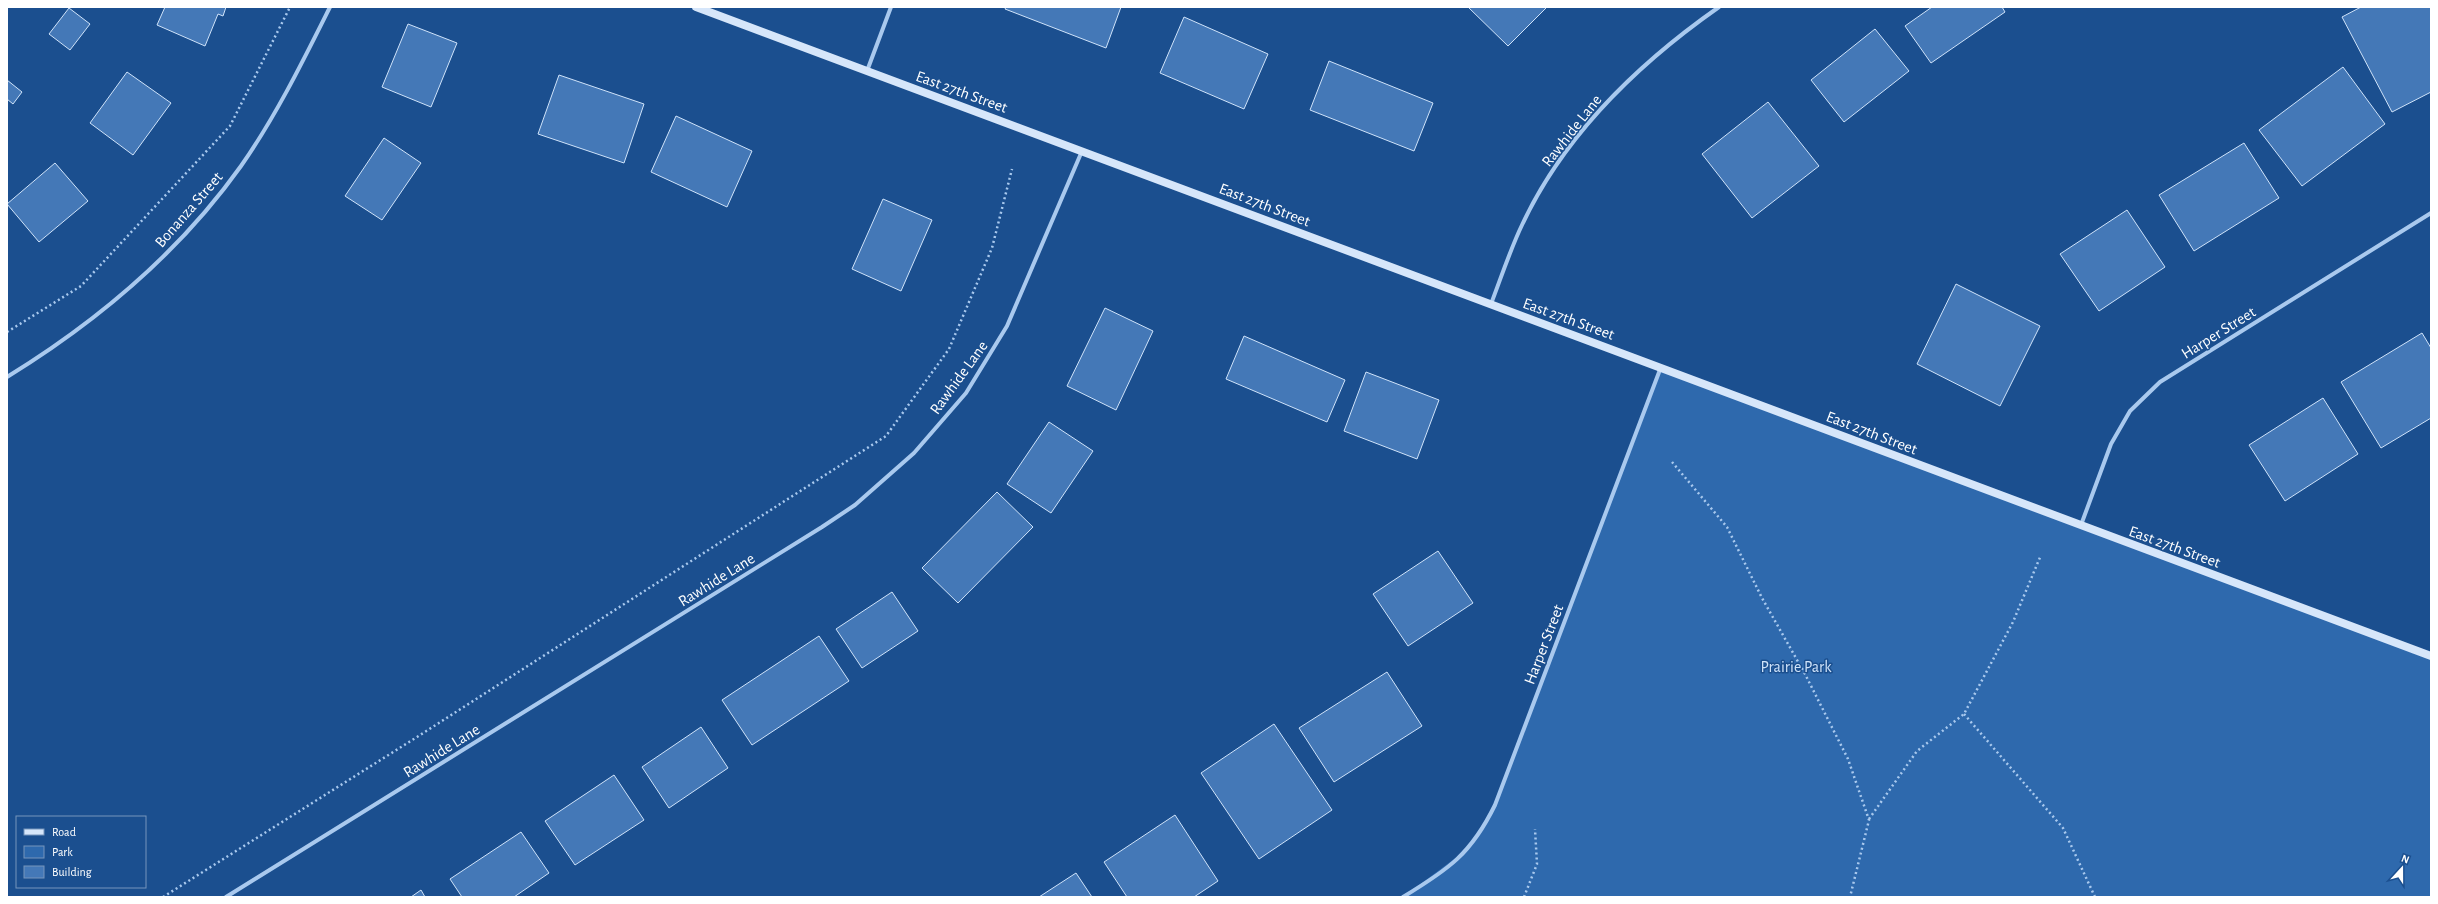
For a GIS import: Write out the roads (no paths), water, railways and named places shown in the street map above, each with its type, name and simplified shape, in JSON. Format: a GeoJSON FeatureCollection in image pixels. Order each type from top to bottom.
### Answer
{"type":"FeatureCollection","features":[{"type":"Feature","properties":{"kind":"street","name":"Bonanza Street"},"geometry":{"type":"LineString","coordinates":[[7,377],[52,349],[96,316],[148,273],[204,213],[242,165],[289,89],[330,7]]}},
{"type":"Feature","properties":{"kind":"street","name":"East 27th Street"},"geometry":{"type":"LineString","coordinates":[[696,7],[2431,656]]}},
{"type":"Feature","properties":{"kind":"street"},"geometry":{"type":"LineString","coordinates":[[867,71],[891,7]]}},
{"type":"Feature","properties":{"kind":"street","name":"Rawhide Lane"},"geometry":{"type":"LineString","coordinates":[[1491,304],[1522,224],[1557,164],[1598,112],[1642,67],[1719,7]]}},
{"type":"Feature","properties":{"kind":"street","name":"Rawhide Lane"},"geometry":{"type":"LineString","coordinates":[[226,897],[822,527],[855,505],[914,453],[966,393],[1007,326],[1082,151]]}},
{"type":"Feature","properties":{"kind":"street","name":"Harper Street"},"geometry":{"type":"LineString","coordinates":[[2080,525],[2111,444],[2130,411],[2160,382],[2431,214]]}},
{"type":"Feature","properties":{"kind":"street","name":"Harper Street"},"geometry":{"type":"LineString","coordinates":[[1403,897],[1445,870],[1470,847],[1495,805],[1661,367]]}},
{"type":"Feature","properties":{"kind":"park label","name":"Prairie Park"},"geometry":{"type":"Point","coordinates":[1796,666]}}]}
